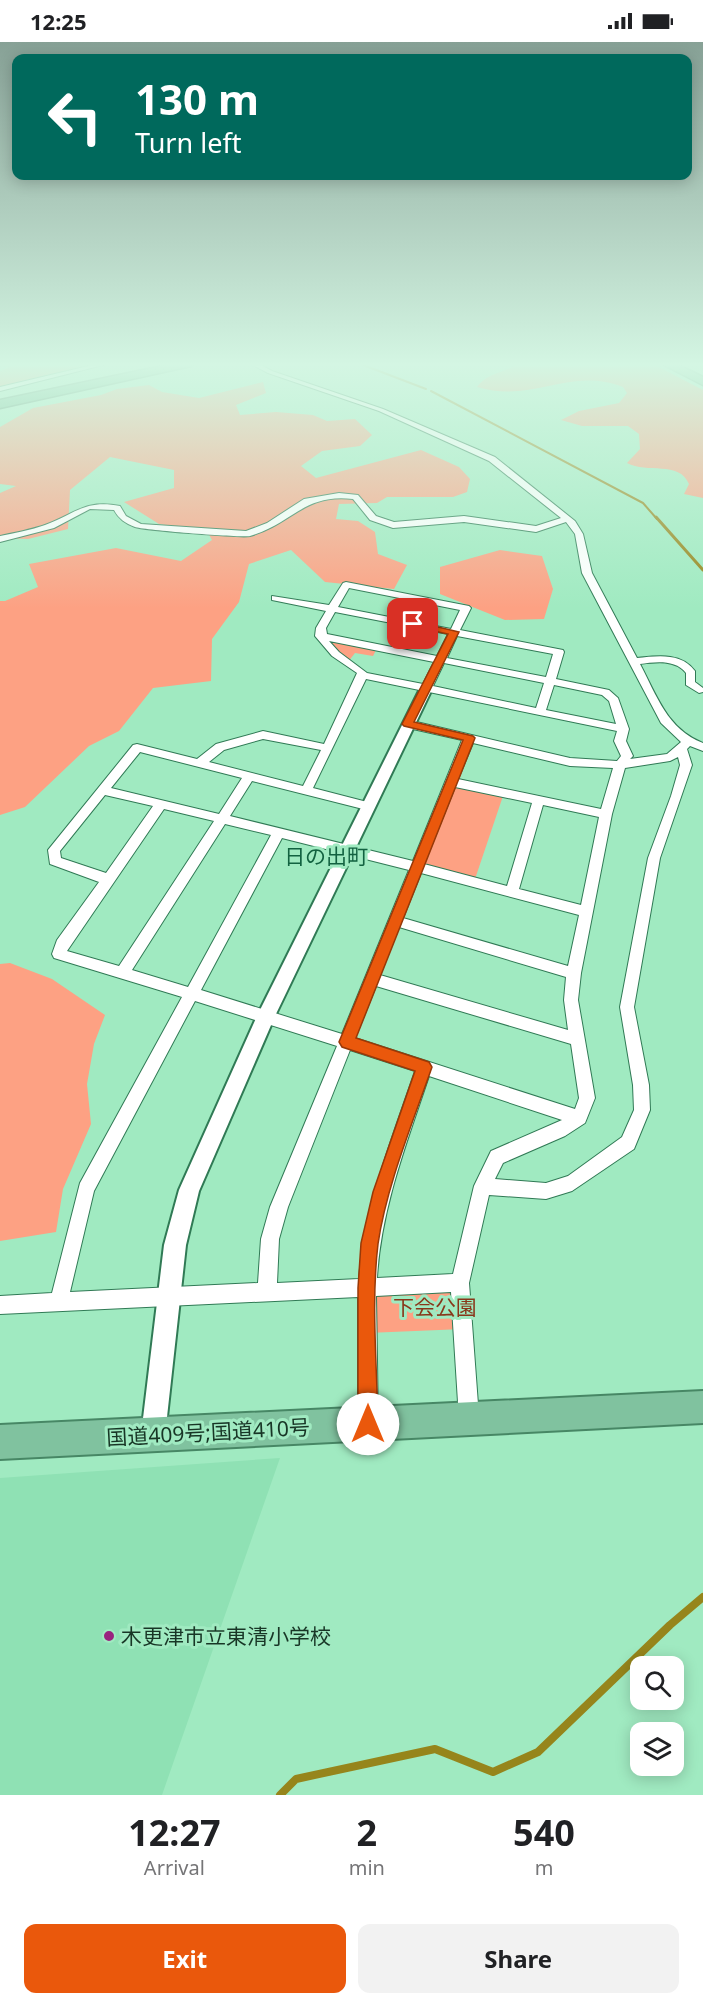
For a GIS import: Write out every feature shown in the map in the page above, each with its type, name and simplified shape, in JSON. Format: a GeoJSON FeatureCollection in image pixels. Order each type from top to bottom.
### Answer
{"type":"FeatureCollection","features":[{"type":"Feature","properties":{"kind":"highway","name":"国道409号;国道410号"},"geometry":{"type":"LineString","coordinates":[[0,1442],[703,1407]]}},
{"type":"Feature","properties":{"kind":"street"},"geometry":{"type":"LineString","coordinates":[[460,445],[492,459],[572,523],[579,534],[587,573],[666,723],[685,745],[686,765],[654,858],[627,1008],[641,1085],[642,1110],[628,1143],[572,1183],[546,1191],[482,1186]]}},
{"type":"Feature","properties":{"kind":"street"},"geometry":{"type":"LineString","coordinates":[[0,539],[51,526],[82,508],[100,504],[117,508],[123,518],[139,526],[247,534],[270,525],[307,501],[339,495],[355,498],[374,518],[384,524],[457,519],[536,529],[567,519]]}},
{"type":"Feature","properties":{"kind":"street"},"geometry":{"type":"LineString","coordinates":[[467,528],[516,532],[525,529]]}},
{"type":"Feature","properties":{"kind":"street"},"geometry":{"type":"LineString","coordinates":[[153,1435],[167,1297],[175,1245],[189,1190],[266,1016],[466,608],[346,585],[321,628],[321,636],[324,645],[362,672],[362,675],[306,791]]}},
{"type":"Feature","properties":{"kind":"street"},"geometry":{"type":"LineString","coordinates":[[275,598],[559,652],[540,712]]}},
{"type":"Feature","properties":{"kind":"street"},"geometry":{"type":"LineString","coordinates":[[321,636],[610,694],[623,729],[620,741],[627,756],[620,765],[606,814],[574,973],[571,1000],[587,1098],[579,1118],[559,1131],[497,1157],[482,1186],[460,1283],[469,1418]]}},
{"type":"Feature","properties":{"kind":"street"},"geometry":{"type":"LineString","coordinates":[[633,661],[661,659],[683,663],[691,673],[690,683],[699,690]]}},
{"type":"Feature","properties":{"kind":"street"},"geometry":{"type":"LineString","coordinates":[[362,675],[623,729]]}},
{"type":"Feature","properties":{"kind":"street"},"geometry":{"type":"LineString","coordinates":[[408,724],[570,762],[620,765],[670,757],[685,745],[703,747]]}},
{"type":"Feature","properties":{"kind":"street"},"geometry":{"type":"LineString","coordinates":[[199,764],[220,747],[263,735],[328,748]]}},
{"type":"Feature","properties":{"kind":"street"},"geometry":{"type":"LineString","coordinates":[[267,1292],[270,1239],[279,1207],[469,738]]}},
{"type":"Feature","properties":{"kind":"street"},"geometry":{"type":"LineString","coordinates":[[106,881],[103,877],[62,864],[53,858],[54,850],[137,748],[368,806]]}},
{"type":"Feature","properties":{"kind":"street"},"geometry":{"type":"LineString","coordinates":[[122,973],[249,777]]}},
{"type":"Feature","properties":{"kind":"street"},"geometry":{"type":"LineString","coordinates":[[452,782],[606,814]]}},
{"type":"Feature","properties":{"kind":"street"},"geometry":{"type":"LineString","coordinates":[[102,790],[348,849],[586,912]]}},
{"type":"Feature","properties":{"kind":"street"},"geometry":{"type":"LineString","coordinates":[[512,892],[539,800]]}},
{"type":"Feature","properties":{"kind":"street"},"geometry":{"type":"LineString","coordinates":[[161,804],[62,944],[59,954],[266,1016],[579,1118]]}},
{"type":"Feature","properties":{"kind":"street"},"geometry":{"type":"LineString","coordinates":[[59,1302],[86,1189],[279,832]]}},
{"type":"Feature","properties":{"kind":"street"},"geometry":{"type":"LineString","coordinates":[[396,921],[574,973]]}},
{"type":"Feature","properties":{"kind":"street"},"geometry":{"type":"LineString","coordinates":[[372,979],[577,1039]]}},
{"type":"Feature","properties":{"kind":"street"},"geometry":{"type":"LineString","coordinates":[[368,1424],[369,1243],[382,1192],[424,1067]]}},
{"type":"Feature","properties":{"kind":"street"},"geometry":{"type":"LineString","coordinates":[[0,1305],[460,1283]]}},
{"type":"Feature","properties":{"kind":"shaded area","name":"木更津市立東清小学校"},"geometry":{"type":"Polygon","coordinates":[[[280,1458],[162,1795],[0,1795],[0,1478],[280,1458]]]}},
{"type":"Feature","properties":{"kind":"green space"},"geometry":{"type":"Polygon","coordinates":[[[0,445],[361,445],[322,451],[301,466],[316,478],[421,450],[459,467],[470,479],[467,492],[453,497],[387,497],[377,503],[339,504],[336,519],[358,521],[375,532],[378,554],[407,565],[394,589],[325,582],[291,550],[249,564],[239,602],[212,639],[211,681],[153,688],[119,731],[89,746],[25,807],[0,815],[0,601],[38,587],[29,564],[116,548],[181,561],[212,540],[207,531],[159,524],[124,502],[174,488],[174,470],[110,457],[70,490],[68,529],[28,539],[0,538],[0,493],[16,486],[0,484],[0,445]]]}},
{"type":"Feature","properties":{"kind":"green space"},"geometry":{"type":"Polygon","coordinates":[[[640,445],[703,445],[703,498],[684,494],[689,484],[678,472],[644,468],[627,463],[640,449],[640,445]]]}},
{"type":"Feature","properties":{"kind":"green space"},"geometry":{"type":"Polygon","coordinates":[[[500,550],[542,556],[553,589],[544,619],[505,620],[440,594],[440,567],[500,550]]]}},
{"type":"Feature","properties":{"kind":"green space"},"geometry":{"type":"Polygon","coordinates":[[[320,636],[378,646],[373,656],[355,653],[348,662],[320,636]]]}},
{"type":"Feature","properties":{"kind":"green space"},"geometry":{"type":"Polygon","coordinates":[[[451,782],[504,793],[474,882],[417,867],[451,782]]]}},
{"type":"Feature","properties":{"kind":"green space"},"geometry":{"type":"Polygon","coordinates":[[[10,963],[52,979],[105,1015],[94,1044],[87,1084],[91,1124],[63,1189],[56,1232],[0,1241],[0,964],[10,963]]]}},
{"type":"Feature","properties":{"kind":"green space","name":"下会公園"},"geometry":{"type":"Polygon","coordinates":[[[460,1283],[463,1329],[367,1333],[367,1288],[460,1283]]]}},
{"type":"Feature","properties":{"kind":"waterway"},"geometry":{"type":"LineString","coordinates":[[533,445],[643,503],[657,519]]}},
{"type":"Feature","properties":{"kind":"waterway"},"geometry":{"type":"LineString","coordinates":[[656,517],[703,570]]}},
{"type":"Feature","properties":{"kind":"waterway"},"geometry":{"type":"LineString","coordinates":[[280,1795],[296,1779],[435,1749],[493,1772],[538,1752],[670,1625],[703,1597]]}},
{"type":"Feature","properties":{"kind":"place","name":"木更津市立東清小学校"},"geometry":{"type":"Point","coordinates":[109,1636]}},
{"type":"Feature","properties":{"kind":"district","name":"日の出町"},"geometry":{"type":"Point","coordinates":[326,856]}},
{"type":"Feature","properties":{"kind":"route"},"geometry":{"type":"LineString","coordinates":[[368,1424],[369,1243],[382,1192],[424,1067],[347,1042],[469,738],[408,724],[454,632],[413,624]]}}]}
